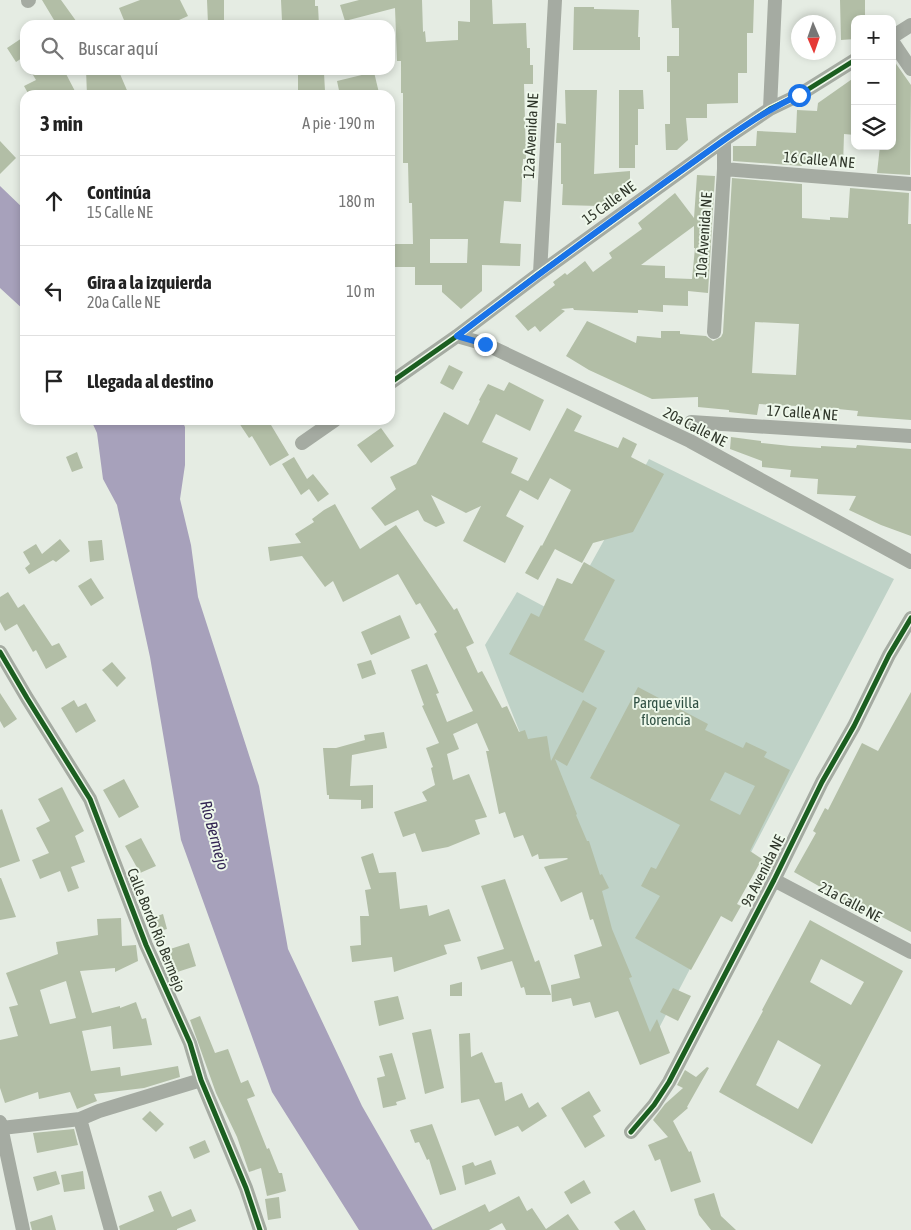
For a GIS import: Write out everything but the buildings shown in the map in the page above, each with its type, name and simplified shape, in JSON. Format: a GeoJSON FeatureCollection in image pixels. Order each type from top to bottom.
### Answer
{"type":"FeatureCollection","features":[{"type":"Feature","properties":{"kind":"street","name":"12a Avenida NE"},"geometry":{"type":"LineString","coordinates":[[540,273],[554,0]]}},
{"type":"Feature","properties":{"kind":"street"},"geometry":{"type":"LineString","coordinates":[[770,108],[775,0]]}},
{"type":"Feature","properties":{"kind":"street"},"geometry":{"type":"LineString","coordinates":[[896,36],[911,25]]}},
{"type":"Feature","properties":{"kind":"street"},"geometry":{"type":"LineString","coordinates":[[896,46],[911,70]]}},
{"type":"Feature","properties":{"kind":"street","name":"15 Calle NE"},"geometry":{"type":"LineString","coordinates":[[395,379],[770,108],[799,95],[851,62]]}},
{"type":"Feature","properties":{"kind":"street","name":"10a Avenida NE"},"geometry":{"type":"LineString","coordinates":[[714,332],[724,169],[724,140]]}},
{"type":"Feature","properties":{"kind":"street","name":"16 Calle A NE"},"geometry":{"type":"LineString","coordinates":[[724,169],[911,184]]}},
{"type":"Feature","properties":{"kind":"street","name":"20a Calle NE"},"geometry":{"type":"LineString","coordinates":[[457,336],[485,344],[690,441],[911,562]]}},
{"type":"Feature","properties":{"kind":"street","name":"17 Calle A NE"},"geometry":{"type":"LineString","coordinates":[[691,422],[911,436]]}},
{"type":"Feature","properties":{"kind":"street"},"geometry":{"type":"LineString","coordinates":[[302,443],[328,425]]}},
{"type":"Feature","properties":{"kind":"street","name":"9a Avenida NE"},"geometry":{"type":"LineString","coordinates":[[631,1132],[654,1105],[669,1082],[774,880],[822,782],[854,726],[889,655],[911,618]]}},
{"type":"Feature","properties":{"kind":"street","name":"Calle Bordo Río Bermejo"},"geometry":{"type":"LineString","coordinates":[[0,652],[90,799],[146,945],[190,1042],[201,1080],[246,1188],[260,1230]]}},
{"type":"Feature","properties":{"kind":"street","name":"21a Calle NE"},"geometry":{"type":"LineString","coordinates":[[774,880],[911,952]]}},
{"type":"Feature","properties":{"kind":"street"},"geometry":{"type":"LineString","coordinates":[[24,1230],[1,1125],[80,1119],[99,1111],[201,1080]]}},
{"type":"Feature","properties":{"kind":"street"},"geometry":{"type":"LineString","coordinates":[[80,1119],[111,1230]]}},
{"type":"Feature","properties":{"kind":"green space","name":"Parque villa florencia"},"geometry":{"type":"Polygon","coordinates":[[[649,459],[894,579],[647,1051],[485,645],[517,592],[562,616],[649,459]]]}},
{"type":"Feature","properties":{"kind":"water"},"geometry":{"type":"Polygon","coordinates":[[[0,186],[20,205],[20,306],[0,288],[0,186]]]}},
{"type":"Feature","properties":{"kind":"water","name":"Río Bermejo"},"geometry":{"type":"Polygon","coordinates":[[[93,425],[184,425],[185,427],[185,465],[180,499],[191,545],[198,597],[259,786],[288,949],[362,1106],[433,1230],[359,1230],[272,1092],[181,840],[150,657],[117,505],[103,479],[97,433],[93,425]]]}},
{"type":"Feature","properties":{"kind":"cycle path"},"geometry":{"type":"LineString","coordinates":[[395,379],[724,140],[770,109],[799,95],[851,62]]}},
{"type":"Feature","properties":{"kind":"cycle path"},"geometry":{"type":"LineString","coordinates":[[631,1132],[654,1105],[669,1082],[774,880],[822,782],[854,726],[889,655],[911,618]]}},
{"type":"Feature","properties":{"kind":"cycle path"},"geometry":{"type":"LineString","coordinates":[[0,652],[90,799],[146,945],[190,1043],[201,1080],[246,1188],[260,1230]]}},
{"type":"Feature","properties":{"kind":"route"},"geometry":{"type":"LineString","coordinates":[[485,344],[457,336],[540,273],[724,140],[770,108],[799,95]]}}]}
